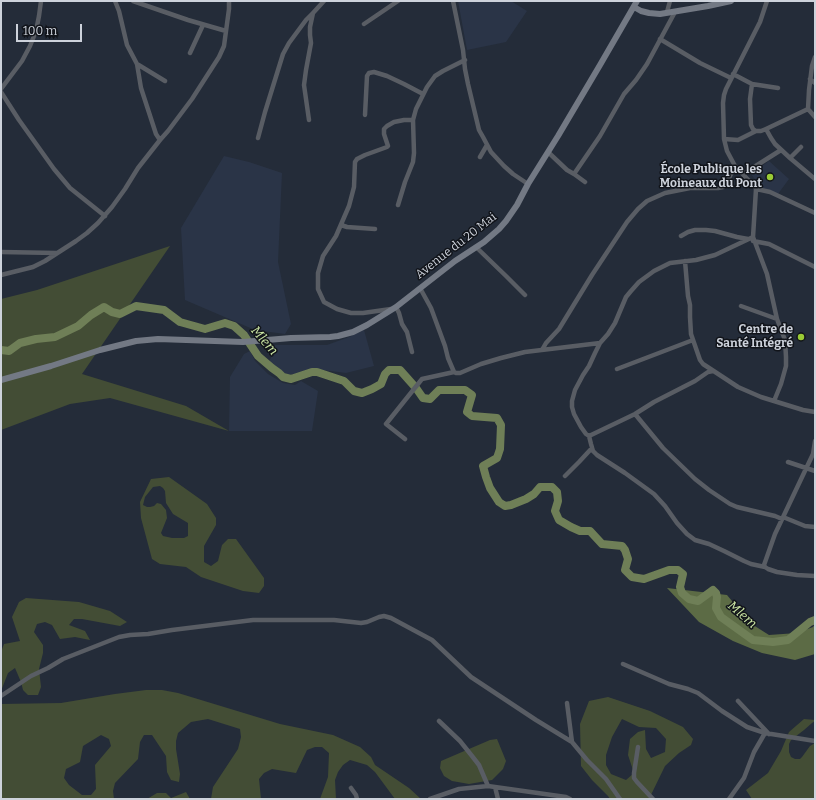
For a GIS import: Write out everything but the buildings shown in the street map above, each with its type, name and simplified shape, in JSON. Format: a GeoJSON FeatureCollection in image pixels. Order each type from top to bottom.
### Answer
{"type":"FeatureCollection","features":[{"type":"Feature","properties":{"kind":"main road"},"geometry":{"type":"LineString","coordinates":[[636,4],[641,11],[649,14],[660,14],[731,1]]}},
{"type":"Feature","properties":{"kind":"main road","name":"Avenue du 20 Mai"},"geometry":{"type":"LineString","coordinates":[[1,380],[100,350],[136,341],[158,339],[246,342],[291,338],[323,338],[353,332],[367,325],[394,308],[491,236],[506,221],[517,205],[528,184],[636,4]]}},
{"type":"Feature","properties":{"kind":"street"},"geometry":{"type":"LineString","coordinates":[[1,89],[22,61],[30,46],[36,31],[41,1]]}},
{"type":"Feature","properties":{"kind":"street"},"geometry":{"type":"LineString","coordinates":[[115,1],[119,11],[127,45],[137,64],[141,88],[156,134],[160,140]]}},
{"type":"Feature","properties":{"kind":"street"},"geometry":{"type":"LineString","coordinates":[[133,1],[226,32]]}},
{"type":"Feature","properties":{"kind":"street"},"geometry":{"type":"LineString","coordinates":[[1,276],[33,267],[45,261],[87,233],[104,216],[125,189],[138,168],[192,99],[216,63],[224,46],[229,1]]}},
{"type":"Feature","properties":{"kind":"street"},"geometry":{"type":"LineString","coordinates":[[258,138],[283,54],[306,20],[324,1]]}},
{"type":"Feature","properties":{"kind":"street"},"geometry":{"type":"LineString","coordinates":[[364,24],[398,1]]}},
{"type":"Feature","properties":{"kind":"street"},"geometry":{"type":"LineString","coordinates":[[453,1],[465,60],[465,69],[480,130],[487,145],[495,156],[509,171],[528,184]]}},
{"type":"Feature","properties":{"kind":"street"},"geometry":{"type":"LineString","coordinates":[[667,12],[670,1]]}},
{"type":"Feature","properties":{"kind":"street"},"geometry":{"type":"LineString","coordinates":[[767,1],[760,22],[732,76],[723,99],[724,139],[727,151],[735,166],[756,189],[752,239],[767,274],[777,319],[784,340],[786,366],[774,401]]}},
{"type":"Feature","properties":{"kind":"street"},"geometry":{"type":"LineString","coordinates":[[574,174],[600,136],[624,94],[636,80],[675,12]]}},
{"type":"Feature","properties":{"kind":"street"},"geometry":{"type":"LineString","coordinates":[[310,120],[304,85],[310,42],[310,27],[313,13]]}},
{"type":"Feature","properties":{"kind":"street"},"geometry":{"type":"LineString","coordinates":[[190,53],[203,25]]}},
{"type":"Feature","properties":{"kind":"street"},"geometry":{"type":"LineString","coordinates":[[660,39],[700,63],[752,84],[778,88]]}},
{"type":"Feature","properties":{"kind":"street"},"geometry":{"type":"LineString","coordinates":[[815,57],[810,79],[808,109],[815,117]]}},
{"type":"Feature","properties":{"kind":"street"},"geometry":{"type":"LineString","coordinates":[[398,204],[413,162],[414,120],[416,108],[423,94],[436,76],[465,60]]}},
{"type":"Feature","properties":{"kind":"street"},"geometry":{"type":"LineString","coordinates":[[137,64],[165,81]]}},
{"type":"Feature","properties":{"kind":"street"},"geometry":{"type":"LineString","coordinates":[[365,115],[367,76],[369,73],[374,72],[387,76],[423,94]]}},
{"type":"Feature","properties":{"kind":"street"},"geometry":{"type":"LineString","coordinates":[[810,79],[815,83]]}},
{"type":"Feature","properties":{"kind":"street"},"geometry":{"type":"LineString","coordinates":[[752,84],[750,99],[751,125],[756,132]]}},
{"type":"Feature","properties":{"kind":"street"},"geometry":{"type":"LineString","coordinates":[[1,92],[26,131],[66,184],[104,216]]}},
{"type":"Feature","properties":{"kind":"street"},"geometry":{"type":"LineString","coordinates":[[724,139],[738,140],[766,129],[808,109]]}},
{"type":"Feature","properties":{"kind":"street"},"geometry":{"type":"LineString","coordinates":[[412,352],[407,332],[402,324],[399,313],[394,308],[363,313],[337,310],[324,302],[318,289],[318,273],[323,256],[336,236],[348,206],[354,187],[355,162],[357,159],[365,155],[388,146],[384,134],[384,129],[387,126],[394,122],[414,120]]}},
{"type":"Feature","properties":{"kind":"street"},"geometry":{"type":"LineString","coordinates":[[766,129],[770,138],[781,150],[815,179]]}},
{"type":"Feature","properties":{"kind":"street"},"geometry":{"type":"LineString","coordinates":[[480,157],[487,145]]}},
{"type":"Feature","properties":{"kind":"street"},"geometry":{"type":"LineString","coordinates":[[790,158],[802,147]]}},
{"type":"Feature","properties":{"kind":"street"},"geometry":{"type":"LineString","coordinates":[[743,174],[781,150]]}},
{"type":"Feature","properties":{"kind":"street"},"geometry":{"type":"LineString","coordinates":[[548,152],[567,170],[585,182]]}},
{"type":"Feature","properties":{"kind":"street"},"geometry":{"type":"LineString","coordinates":[[542,350],[546,343],[559,329],[596,269],[631,216],[638,209],[647,201],[665,192],[690,188],[723,187],[735,166]]}},
{"type":"Feature","properties":{"kind":"street"},"geometry":{"type":"LineString","coordinates":[[756,189],[770,192],[815,213]]}},
{"type":"Feature","properties":{"kind":"street"},"geometry":{"type":"LineString","coordinates":[[341,225],[347,227],[375,229]]}},
{"type":"Feature","properties":{"kind":"street"},"geometry":{"type":"LineString","coordinates":[[681,236],[695,230],[706,230],[752,239],[770,244],[815,267]]}},
{"type":"Feature","properties":{"kind":"street"},"geometry":{"type":"LineString","coordinates":[[752,239],[715,255],[696,260],[670,263],[648,275],[639,282],[626,297],[615,323],[600,343],[589,366],[583,374],[575,390],[572,407],[577,421],[589,436],[592,448],[597,455],[654,494],[687,534],[695,540],[719,548],[751,564],[765,567],[777,572],[815,576]]}},
{"type":"Feature","properties":{"kind":"street"},"geometry":{"type":"LineString","coordinates":[[476,247],[525,296]]}},
{"type":"Feature","properties":{"kind":"street"},"geometry":{"type":"LineString","coordinates":[[1,252],[57,254]]}},
{"type":"Feature","properties":{"kind":"street"},"geometry":{"type":"LineString","coordinates":[[685,261],[690,305],[690,325],[693,340],[700,360],[703,364],[738,387],[761,397],[803,410],[815,412]]}},
{"type":"Feature","properties":{"kind":"street"},"geometry":{"type":"LineString","coordinates":[[420,288],[431,308],[454,372]]}},
{"type":"Feature","properties":{"kind":"street"},"geometry":{"type":"LineString","coordinates":[[741,306],[777,319]]}},
{"type":"Feature","properties":{"kind":"street"},"geometry":{"type":"LineString","coordinates":[[617,369],[693,340]]}},
{"type":"Feature","properties":{"kind":"street"},"geometry":{"type":"LineString","coordinates":[[405,439],[386,424],[422,378],[454,372],[456,374],[460,374],[482,364],[525,352],[600,343]]}},
{"type":"Feature","properties":{"kind":"street"},"geometry":{"type":"LineString","coordinates":[[589,436],[635,414],[654,402],[695,381],[708,372],[713,371]]}},
{"type":"Feature","properties":{"kind":"street"},"geometry":{"type":"LineString","coordinates":[[635,414],[663,448],[695,479],[730,504],[782,518],[805,526],[815,527]]}},
{"type":"Feature","properties":{"kind":"street"},"geometry":{"type":"LineString","coordinates":[[765,567],[764,565],[766,559],[782,518],[812,454],[815,442]]}},
{"type":"Feature","properties":{"kind":"street"},"geometry":{"type":"LineString","coordinates":[[565,476],[592,448]]}},
{"type":"Feature","properties":{"kind":"street"},"geometry":{"type":"LineString","coordinates":[[788,462],[815,471]]}},
{"type":"Feature","properties":{"kind":"street"},"geometry":{"type":"LineString","coordinates":[[1,696],[31,676],[63,659],[107,641],[124,636],[253,620],[334,620],[361,623],[384,616],[391,618],[432,640],[471,677],[572,742],[606,779],[620,799]]}},
{"type":"Feature","properties":{"kind":"street"},"geometry":{"type":"LineString","coordinates":[[623,664],[669,684],[698,693],[747,727],[767,733],[815,741]]}},
{"type":"Feature","properties":{"kind":"street"},"geometry":{"type":"LineString","coordinates":[[738,700],[767,733]]}},
{"type":"Feature","properties":{"kind":"street"},"geometry":{"type":"LineString","coordinates":[[567,703],[572,742]]}},
{"type":"Feature","properties":{"kind":"street"},"geometry":{"type":"LineString","coordinates":[[439,721],[460,741],[472,756],[488,786]]}},
{"type":"Feature","properties":{"kind":"street"},"geometry":{"type":"LineString","coordinates":[[729,799],[744,778],[754,752],[767,733]]}},
{"type":"Feature","properties":{"kind":"street"},"geometry":{"type":"LineString","coordinates":[[638,747],[634,778],[653,799]]}},
{"type":"Feature","properties":{"kind":"street"},"geometry":{"type":"LineString","coordinates":[[430,799],[459,788],[488,786],[566,797],[570,799]]}},
{"type":"Feature","properties":{"kind":"street"},"geometry":{"type":"LineString","coordinates":[[495,787],[498,799]]}},
{"type":"Feature","properties":{"kind":"street"},"geometry":{"type":"LineString","coordinates":[[351,788],[357,799]]}},
{"type":"Feature","properties":{"kind":"shaded area"},"geometry":{"type":"Polygon","coordinates":[[[458,1],[511,1],[527,11],[506,42],[467,50],[458,1]]]}},
{"type":"Feature","properties":{"kind":"shaded area"},"geometry":{"type":"Polygon","coordinates":[[[224,156],[249,162],[282,173],[278,262],[291,324],[285,334],[255,330],[185,300],[181,228],[224,156]]]}},
{"type":"Feature","properties":{"kind":"shaded area","name":"École Publique les Moineaux du Pont"},"geometry":{"type":"Polygon","coordinates":[[[769,161],[789,179],[778,194],[762,189],[751,174],[769,161]]]}},
{"type":"Feature","properties":{"kind":"shaded area"},"geometry":{"type":"Polygon","coordinates":[[[364,330],[374,366],[346,373],[323,370],[294,375],[283,373],[268,363],[274,352],[273,345],[327,345],[364,330]]]}},
{"type":"Feature","properties":{"kind":"shaded area"},"geometry":{"type":"Polygon","coordinates":[[[250,351],[255,361],[268,374],[283,383],[295,385],[301,381],[318,391],[312,431],[229,431],[230,377],[244,354],[250,351]]]}},
{"type":"Feature","properties":{"kind":"green space"},"geometry":{"type":"Polygon","coordinates":[[[170,246],[82,374],[186,406],[229,431],[110,398],[70,404],[1,430],[1,299],[37,290],[170,246]]]}},
{"type":"Feature","properties":{"kind":"green space"},"geometry":{"type":"Polygon","coordinates":[[[169,477],[207,504],[216,518],[216,525],[204,546],[204,562],[211,566],[218,561],[222,545],[228,539],[236,539],[264,578],[264,586],[259,593],[243,591],[201,577],[186,567],[160,564],[152,559],[141,518],[140,502],[151,479],[169,477]],[[160,486],[153,487],[145,497],[143,505],[150,507],[157,503],[161,504],[166,510],[167,518],[161,533],[163,536],[184,538],[188,536],[188,523],[173,514],[166,503],[165,491],[160,486]]]}},
{"type":"Feature","properties":{"kind":"green space"},"geometry":{"type":"Polygon","coordinates":[[[667,588],[727,595],[750,623],[769,635],[797,633],[813,627],[815,624],[815,654],[795,660],[762,653],[733,641],[699,622],[667,588]]]}},
{"type":"Feature","properties":{"kind":"green space"},"geometry":{"type":"Polygon","coordinates":[[[26,598],[79,602],[110,611],[127,622],[120,626],[82,619],[74,619],[69,625],[85,631],[90,640],[75,637],[60,639],[52,625],[45,622],[37,624],[34,632],[43,645],[43,653],[39,669],[41,687],[38,695],[28,695],[23,690],[15,668],[8,673],[1,691],[1,652],[4,644],[20,641],[12,617],[19,602],[26,598]]]}},
{"type":"Feature","properties":{"kind":"green space"},"geometry":{"type":"Polygon","coordinates":[[[146,690],[162,690],[178,693],[280,724],[333,735],[360,747],[371,757],[375,765],[409,788],[421,799],[395,799],[375,772],[367,765],[350,760],[343,765],[335,780],[336,799],[320,799],[328,777],[329,753],[322,747],[315,747],[307,750],[296,773],[272,769],[264,773],[259,779],[261,799],[211,799],[213,787],[238,749],[241,737],[240,729],[208,719],[191,722],[178,733],[176,749],[180,774],[179,782],[171,780],[167,772],[166,756],[152,735],[144,735],[140,742],[138,759],[115,783],[113,791],[114,799],[1,799],[1,704],[61,703],[146,690]],[[101,735],[83,746],[80,762],[66,769],[64,778],[69,785],[82,795],[91,795],[96,789],[95,765],[111,746],[109,739],[101,735]]]}},
{"type":"Feature","properties":{"kind":"green space"},"geometry":{"type":"Polygon","coordinates":[[[608,697],[650,711],[683,727],[693,739],[691,745],[679,753],[665,766],[649,799],[610,799],[581,766],[580,724],[589,701],[608,697]],[[622,719],[612,737],[606,755],[606,765],[611,774],[626,780],[634,773],[628,755],[630,739],[638,732],[645,730],[646,749],[651,758],[665,752],[666,739],[656,728],[639,727],[622,719]]]}},
{"type":"Feature","properties":{"kind":"green space"},"geometry":{"type":"Polygon","coordinates":[[[804,719],[815,721],[791,740],[789,744],[789,752],[791,757],[800,759],[810,746],[815,743],[815,799],[752,799],[746,790],[768,773],[781,751],[789,732],[804,719]]]}},
{"type":"Feature","properties":{"kind":"green space"},"geometry":{"type":"Polygon","coordinates":[[[497,739],[506,761],[503,769],[492,780],[469,784],[452,781],[444,776],[440,768],[441,761],[490,740],[497,739]]]}},
{"type":"Feature","properties":{"kind":"green space"},"geometry":{"type":"Polygon","coordinates":[[[186,792],[190,799],[147,799],[157,793],[166,793],[171,798],[186,792]]]}},
{"type":"Feature","properties":{"kind":"waterway","name":"Mlem"},"geometry":{"type":"LineString","coordinates":[[1,350],[9,351],[20,343],[36,339],[55,337],[78,326],[91,315],[104,307],[112,312],[120,314],[136,306],[164,310],[180,322],[205,329],[225,323],[234,326],[244,335],[258,356],[283,377],[291,379],[312,372],[317,372],[344,381],[354,391],[362,393],[381,384],[385,374],[389,370],[400,370],[423,398],[430,399],[439,390],[465,390],[472,395],[467,412],[472,416],[497,418],[501,425],[500,449],[497,458],[483,466],[490,488],[499,502],[505,506],[526,499],[534,494],[540,487],[552,487],[557,492],[558,501],[555,511],[559,520],[580,531],[590,531],[602,544],[622,546],[628,559],[625,570],[632,577],[644,579],[669,570],[678,570],[683,574],[680,587],[682,593],[689,599],[698,601],[713,590],[717,597],[716,608],[721,617],[753,640],[773,642],[788,640],[810,622],[815,620]]}},
{"type":"Feature","properties":{"kind":"place","name":"École Publique les Moineaux du Pont"},"geometry":{"type":"Point","coordinates":[770,177]}},
{"type":"Feature","properties":{"kind":"place","name":"Centre de Santé Intégré"},"geometry":{"type":"Point","coordinates":[801,337]}}]}
